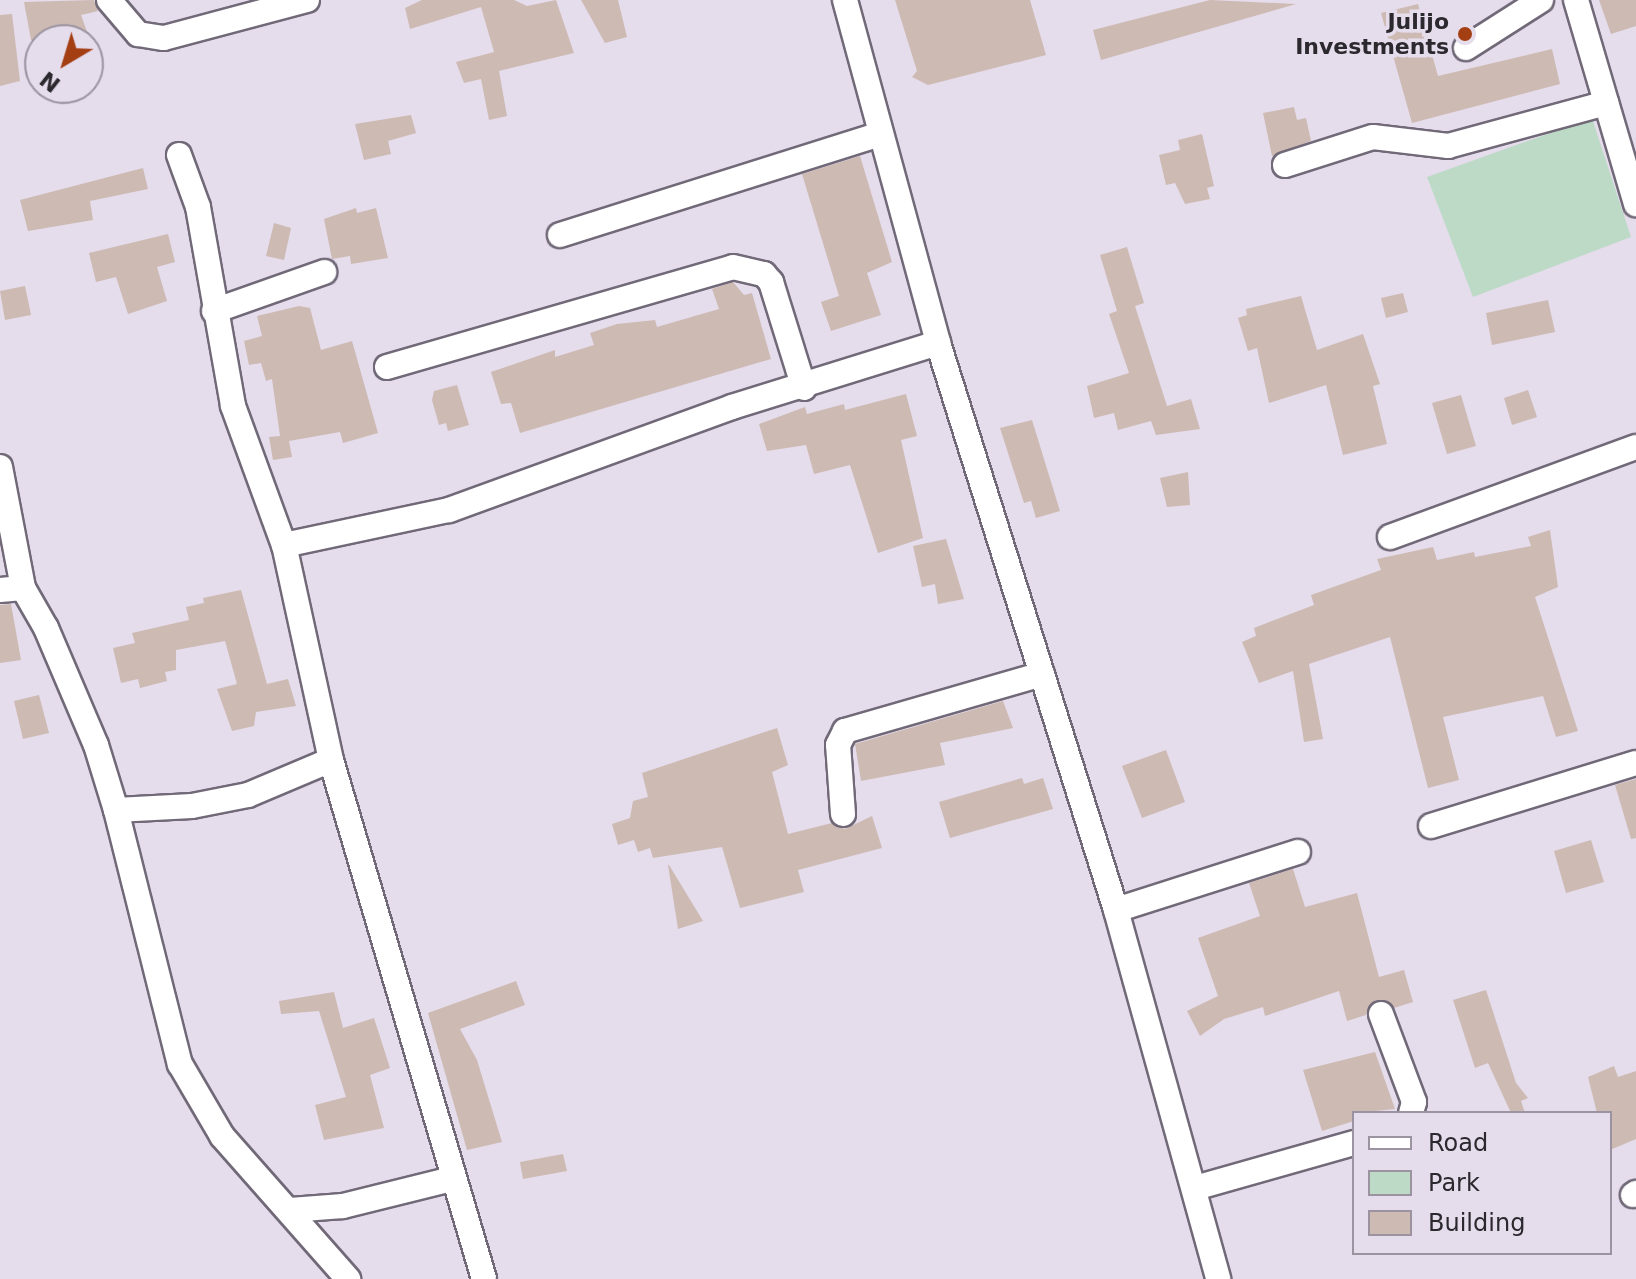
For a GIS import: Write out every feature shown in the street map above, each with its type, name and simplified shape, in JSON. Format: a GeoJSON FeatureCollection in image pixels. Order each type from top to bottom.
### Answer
{"type":"FeatureCollection","features":[{"type":"Feature","properties":{"kind":"street"},"geometry":{"type":"LineString","coordinates":[[109,0],[138,34],[164,38],[307,0]]}},
{"type":"Feature","properties":{"kind":"street"},"geometry":{"type":"LineString","coordinates":[[164,38],[180,24],[250,0]]}},
{"type":"Feature","properties":{"kind":"street"},"geometry":{"type":"LineString","coordinates":[[845,0],[938,343],[1116,910],[1218,1279]]}},
{"type":"Feature","properties":{"kind":"street"},"geometry":{"type":"LineString","coordinates":[[1466,48],[1541,0]]}},
{"type":"Feature","properties":{"kind":"street"},"geometry":{"type":"LineString","coordinates":[[1576,0],[1636,204]]}},
{"type":"Feature","properties":{"kind":"street"},"geometry":{"type":"LineString","coordinates":[[1285,165],[1373,137],[1448,146],[1606,103]]}},
{"type":"Feature","properties":{"kind":"street"},"geometry":{"type":"LineString","coordinates":[[560,235],[880,134]]}},
{"type":"Feature","properties":{"kind":"street"},"geometry":{"type":"LineString","coordinates":[[179,155],[198,207],[233,406],[284,545],[331,760],[452,1179],[484,1279]]}},
{"type":"Feature","properties":{"kind":"street"},"geometry":{"type":"LineString","coordinates":[[387,367],[733,267],[764,274],[771,282],[804,388]]}},
{"type":"Feature","properties":{"kind":"street"},"geometry":{"type":"LineString","coordinates":[[214,311],[324,272]]}},
{"type":"Feature","properties":{"kind":"street"},"geometry":{"type":"LineString","coordinates":[[284,545],[449,510],[732,407],[804,388],[938,343]]}},
{"type":"Feature","properties":{"kind":"street"},"geometry":{"type":"LineString","coordinates":[[1390,537],[1636,447]]}},
{"type":"Feature","properties":{"kind":"street"},"geometry":{"type":"LineString","coordinates":[[0,467],[11,589],[83,713],[116,810],[180,1064],[222,1136],[348,1279]]}},
{"type":"Feature","properties":{"kind":"street"},"geometry":{"type":"LineString","coordinates":[[843,814],[838,745],[845,731],[1042,674]]}},
{"type":"Feature","properties":{"kind":"street"},"geometry":{"type":"LineString","coordinates":[[116,810],[248,795],[331,760]]}},
{"type":"Feature","properties":{"kind":"street"},"geometry":{"type":"LineString","coordinates":[[1431,826],[1636,763]]}},
{"type":"Feature","properties":{"kind":"street"},"geometry":{"type":"LineString","coordinates":[[1116,910],[1298,852]]}},
{"type":"Feature","properties":{"kind":"street"},"geometry":{"type":"LineString","coordinates":[[1381,1014],[1414,1102],[1412,1111]]}},
{"type":"Feature","properties":{"kind":"street"},"geometry":{"type":"LineString","coordinates":[[1195,1188],[1352,1144]]}},
{"type":"Feature","properties":{"kind":"street"},"geometry":{"type":"LineString","coordinates":[[290,1210],[343,1206],[452,1179]]}},
{"type":"Feature","properties":{"kind":"green space"},"geometry":{"type":"Polygon","coordinates":[[[1592,118],[1631,237],[1473,297],[1427,177],[1592,118]]]}},
{"type":"Feature","properties":{"kind":"building"},"geometry":{"type":"Polygon","coordinates":[[[94,0],[98,11],[81,15],[84,24],[28,24],[24,2],[94,0]]]}},
{"type":"Feature","properties":{"kind":"building"},"geometry":{"type":"Polygon","coordinates":[[[422,0],[514,0],[527,6],[556,0],[574,53],[499,71],[507,116],[489,120],[481,79],[464,83],[456,62],[494,52],[481,7],[410,29],[405,8],[422,0]]]}},
{"type":"Feature","properties":{"kind":"building"},"geometry":{"type":"Polygon","coordinates":[[[581,0],[618,0],[627,37],[605,43],[581,0]]]}},
{"type":"Feature","properties":{"kind":"building"},"geometry":{"type":"Polygon","coordinates":[[[895,0],[1030,0],[1046,55],[928,85],[912,77],[917,71],[895,0]]]}},
{"type":"Feature","properties":{"kind":"building"},"geometry":{"type":"Polygon","coordinates":[[[1210,0],[1296,4],[1101,60],[1093,30],[1210,0]]]}},
{"type":"Feature","properties":{"kind":"building"},"geometry":{"type":"Polygon","coordinates":[[[1599,0],[1636,0],[1636,26],[1611,34],[1599,0]]]}},
{"type":"Feature","properties":{"kind":"building"},"geometry":{"type":"Polygon","coordinates":[[[1418,4],[1438,76],[1552,49],[1560,84],[1412,123],[1381,13],[1418,4]]]}},
{"type":"Feature","properties":{"kind":"building"},"geometry":{"type":"Polygon","coordinates":[[[12,14],[20,81],[0,86],[0,15],[12,14]]]}},
{"type":"Feature","properties":{"kind":"building"},"geometry":{"type":"Polygon","coordinates":[[[1294,107],[1297,120],[1306,118],[1311,141],[1272,156],[1263,113],[1294,107]]]}},
{"type":"Feature","properties":{"kind":"building"},"geometry":{"type":"Polygon","coordinates":[[[411,115],[416,133],[388,141],[391,154],[364,160],[355,124],[411,115]]]}},
{"type":"Feature","properties":{"kind":"building"},"geometry":{"type":"Polygon","coordinates":[[[1202,134],[1214,186],[1207,188],[1210,199],[1185,204],[1175,183],[1166,185],[1159,155],[1180,150],[1178,140],[1202,134]]]}},
{"type":"Feature","properties":{"kind":"building"},"geometry":{"type":"Polygon","coordinates":[[[860,156],[892,262],[867,273],[881,315],[831,331],[821,302],[839,296],[802,174],[860,156]]]}},
{"type":"Feature","properties":{"kind":"building"},"geometry":{"type":"Polygon","coordinates":[[[143,168],[148,189],[90,201],[93,220],[28,231],[20,200],[143,168]]]}},
{"type":"Feature","properties":{"kind":"building"},"geometry":{"type":"Polygon","coordinates":[[[356,208],[357,213],[376,208],[388,258],[351,264],[350,256],[332,259],[324,219],[356,208]]]}},
{"type":"Feature","properties":{"kind":"building"},"geometry":{"type":"Polygon","coordinates":[[[274,223],[291,228],[284,260],[266,256],[274,223]]]}},
{"type":"Feature","properties":{"kind":"building"},"geometry":{"type":"Polygon","coordinates":[[[168,234],[175,262],[157,267],[167,301],[128,314],[116,277],[96,282],[89,253],[168,234]]]}},
{"type":"Feature","properties":{"kind":"building"},"geometry":{"type":"Polygon","coordinates":[[[1127,247],[1144,303],[1135,306],[1167,406],[1191,399],[1200,429],[1156,435],[1151,421],[1118,430],[1114,413],[1094,418],[1087,386],[1129,373],[1109,314],[1117,311],[1100,255],[1127,247]]]}},
{"type":"Feature","properties":{"kind":"building"},"geometry":{"type":"Polygon","coordinates":[[[733,282],[744,295],[752,293],[771,359],[520,433],[511,403],[501,404],[491,372],[555,350],[555,357],[594,345],[590,333],[617,324],[655,320],[657,327],[719,309],[712,289],[733,282]]]}},
{"type":"Feature","properties":{"kind":"building"},"geometry":{"type":"Polygon","coordinates":[[[25,286],[31,315],[5,320],[0,291],[25,286]]]}},
{"type":"Feature","properties":{"kind":"building"},"geometry":{"type":"Polygon","coordinates":[[[1403,293],[1408,312],[1386,318],[1381,298],[1403,293]]]}},
{"type":"Feature","properties":{"kind":"building"},"geometry":{"type":"Polygon","coordinates":[[[1301,296],[1317,350],[1363,334],[1380,384],[1373,386],[1387,444],[1343,455],[1326,385],[1269,403],[1257,348],[1248,351],[1238,318],[1247,315],[1246,309],[1301,296]]]}},
{"type":"Feature","properties":{"kind":"building"},"geometry":{"type":"Polygon","coordinates":[[[1548,300],[1555,332],[1492,345],[1486,313],[1548,300]]]}},
{"type":"Feature","properties":{"kind":"building"},"geometry":{"type":"Polygon","coordinates":[[[299,306],[310,308],[321,350],[352,341],[378,433],[343,443],[340,432],[289,441],[292,457],[273,460],[269,437],[280,436],[272,379],[266,381],[261,363],[249,365],[244,341],[262,336],[257,316],[299,306]]]}},
{"type":"Feature","properties":{"kind":"building"},"geometry":{"type":"Polygon","coordinates":[[[457,385],[469,425],[448,431],[446,423],[439,425],[432,400],[434,391],[457,385]]]}},
{"type":"Feature","properties":{"kind":"building"},"geometry":{"type":"Polygon","coordinates":[[[1528,390],[1537,417],[1512,425],[1504,398],[1528,390]]]}},
{"type":"Feature","properties":{"kind":"building"},"geometry":{"type":"Polygon","coordinates":[[[906,394],[917,436],[901,440],[923,538],[878,553],[850,465],[814,474],[806,445],[767,451],[759,424],[805,407],[807,414],[844,404],[845,410],[906,394]]]}},
{"type":"Feature","properties":{"kind":"building"},"geometry":{"type":"Polygon","coordinates":[[[1461,395],[1476,446],[1447,454],[1432,403],[1461,395]]]}},
{"type":"Feature","properties":{"kind":"building"},"geometry":{"type":"Polygon","coordinates":[[[1032,420],[1060,511],[1036,518],[1031,501],[1024,503],[1000,428],[1032,420]]]}},
{"type":"Feature","properties":{"kind":"building"},"geometry":{"type":"Polygon","coordinates":[[[1188,472],[1190,505],[1167,507],[1160,478],[1188,472]]]}},
{"type":"Feature","properties":{"kind":"building"},"geometry":{"type":"Polygon","coordinates":[[[1550,530],[1558,587],[1535,597],[1578,731],[1556,737],[1543,696],[1443,717],[1459,780],[1428,788],[1390,637],[1309,664],[1323,739],[1304,742],[1293,671],[1259,683],[1242,642],[1256,636],[1254,628],[1314,605],[1311,595],[1381,570],[1377,559],[1433,547],[1437,560],[1474,552],[1475,557],[1531,546],[1528,537],[1550,530]]]}},
{"type":"Feature","properties":{"kind":"building"},"geometry":{"type":"Polygon","coordinates":[[[946,539],[964,599],[938,604],[935,584],[922,587],[913,546],[946,539]]]}},
{"type":"Feature","properties":{"kind":"building"},"geometry":{"type":"Polygon","coordinates":[[[241,590],[267,684],[288,679],[296,706],[256,712],[254,726],[232,731],[217,689],[237,684],[225,641],[176,650],[176,670],[165,672],[167,681],[140,688],[138,679],[121,683],[113,648],[135,643],[132,633],[189,620],[186,607],[204,603],[203,598],[241,590]]]}},
{"type":"Feature","properties":{"kind":"building"},"geometry":{"type":"Polygon","coordinates":[[[11,604],[21,660],[0,663],[0,605],[11,604]]]}},
{"type":"Feature","properties":{"kind":"building"},"geometry":{"type":"Polygon","coordinates":[[[39,695],[49,733],[23,739],[14,701],[39,695]]]}},
{"type":"Feature","properties":{"kind":"building"},"geometry":{"type":"Polygon","coordinates":[[[1003,701],[1013,728],[940,743],[945,765],[861,781],[855,744],[1003,701]]]}},
{"type":"Feature","properties":{"kind":"building"},"geometry":{"type":"Polygon","coordinates":[[[777,728],[788,765],[772,772],[788,834],[832,823],[845,829],[872,816],[882,848],[798,870],[804,892],[740,908],[722,847],[653,858],[650,848],[638,852],[634,840],[618,845],[612,824],[630,818],[633,801],[648,797],[642,773],[777,728]]]}},
{"type":"Feature","properties":{"kind":"building"},"geometry":{"type":"Polygon","coordinates":[[[1166,750],[1185,802],[1142,818],[1122,766],[1166,750]]]}},
{"type":"Feature","properties":{"kind":"building"},"geometry":{"type":"Polygon","coordinates":[[[1022,778],[1024,784],[1043,778],[1053,809],[950,838],[939,802],[1022,778]]]}},
{"type":"Feature","properties":{"kind":"building"},"geometry":{"type":"Polygon","coordinates":[[[1636,779],[1636,838],[1631,839],[1615,785],[1636,779]]]}},
{"type":"Feature","properties":{"kind":"building"},"geometry":{"type":"Polygon","coordinates":[[[1591,840],[1604,882],[1566,893],[1554,851],[1591,840]]]}},
{"type":"Feature","properties":{"kind":"building"},"geometry":{"type":"Polygon","coordinates":[[[669,865],[703,921],[678,929],[669,865]]]}},
{"type":"Feature","properties":{"kind":"building"},"geometry":{"type":"Polygon","coordinates":[[[1293,869],[1305,907],[1357,893],[1379,977],[1404,970],[1413,1002],[1394,1008],[1376,1000],[1366,1015],[1347,1021],[1339,991],[1265,1016],[1263,1007],[1224,1019],[1200,1036],[1187,1011],[1218,996],[1198,938],[1260,916],[1249,883],[1293,869]]]}},
{"type":"Feature","properties":{"kind":"building"},"geometry":{"type":"Polygon","coordinates":[[[516,981],[525,1005],[460,1029],[477,1060],[502,1142],[467,1150],[428,1013],[516,981]]]}},
{"type":"Feature","properties":{"kind":"building"},"geometry":{"type":"Polygon","coordinates":[[[1486,990],[1516,1083],[1528,1098],[1521,1101],[1524,1111],[1510,1111],[1488,1063],[1475,1068],[1453,1000],[1486,990]]]}},
{"type":"Feature","properties":{"kind":"building"},"geometry":{"type":"Polygon","coordinates":[[[334,992],[343,1028],[374,1018],[390,1068],[370,1075],[384,1128],[324,1140],[315,1105],[346,1097],[319,1011],[281,1014],[279,1001],[334,992]]]}},
{"type":"Feature","properties":{"kind":"building"},"geometry":{"type":"Polygon","coordinates":[[[1375,1052],[1395,1109],[1352,1111],[1352,1122],[1322,1131],[1303,1070],[1375,1052]]]}},
{"type":"Feature","properties":{"kind":"building"},"geometry":{"type":"Polygon","coordinates":[[[1614,1066],[1618,1077],[1636,1071],[1636,1139],[1612,1149],[1612,1111],[1596,1111],[1588,1077],[1614,1066]]]}},
{"type":"Feature","properties":{"kind":"building"},"geometry":{"type":"Polygon","coordinates":[[[563,1154],[567,1171],[523,1179],[520,1162],[563,1154]]]}},
{"type":"Feature","properties":{"kind":"place","name":"Julijo Investments"},"geometry":{"type":"Point","coordinates":[1465,34]}}]}
